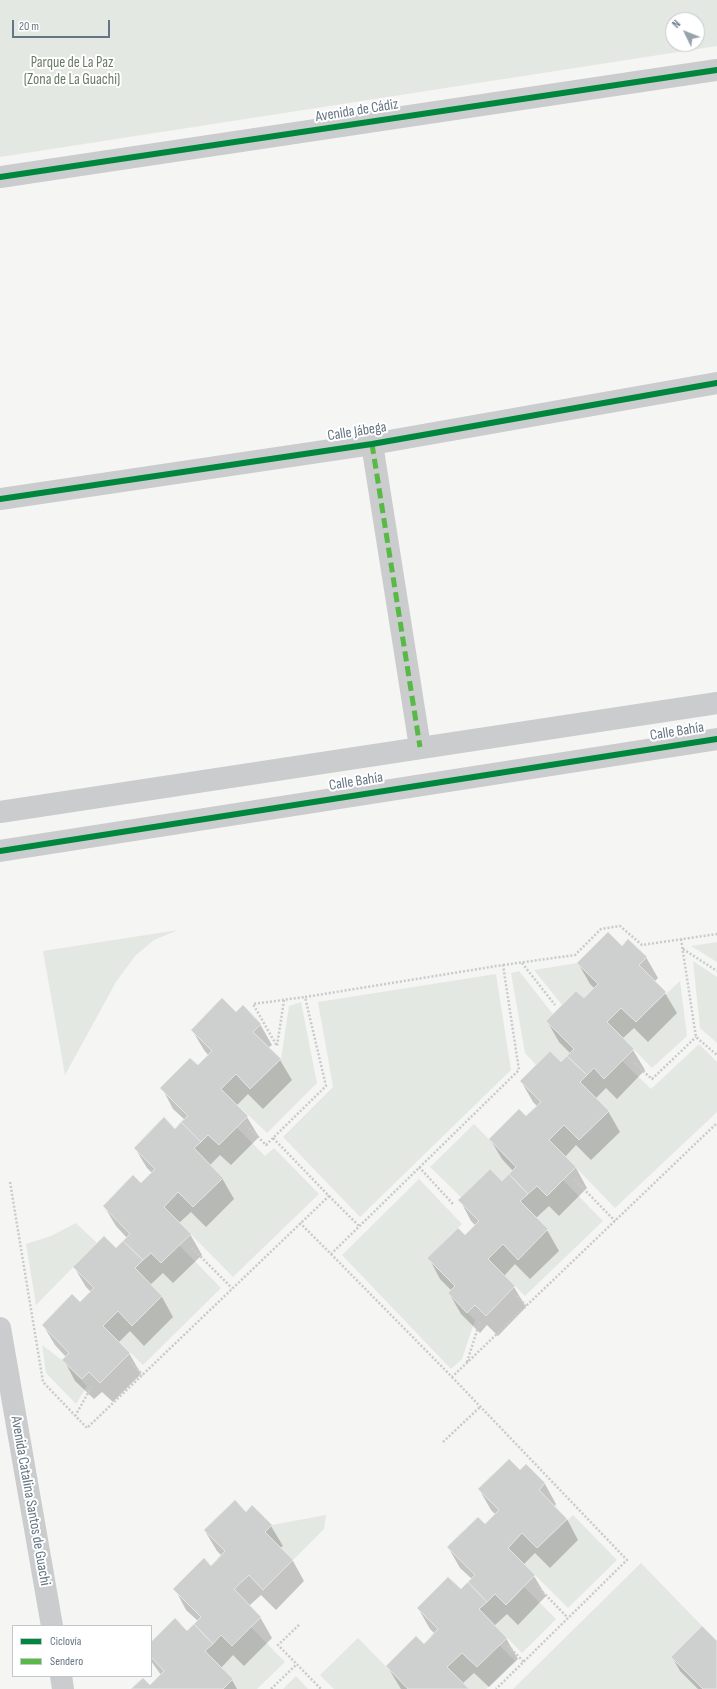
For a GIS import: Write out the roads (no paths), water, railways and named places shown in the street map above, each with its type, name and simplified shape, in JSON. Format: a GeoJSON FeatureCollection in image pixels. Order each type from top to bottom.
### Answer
{"type":"FeatureCollection","features":[{"type":"Feature","properties":{"kind":"street","name":"Avenida de Cádiz"},"geometry":{"type":"LineString","coordinates":[[0,177],[717,70]]}},
{"type":"Feature","properties":{"kind":"street","name":"Calle Jábega"},"geometry":{"type":"LineString","coordinates":[[0,499],[372,444],[717,384]]}},
{"type":"Feature","properties":{"kind":"street"},"geometry":{"type":"LineString","coordinates":[[372,444],[420,748]]}},
{"type":"Feature","properties":{"kind":"street","name":"Calle Bahía"},"geometry":{"type":"LineString","coordinates":[[0,812],[717,703]]}},
{"type":"Feature","properties":{"kind":"street","name":"Calle Bahía"},"geometry":{"type":"LineString","coordinates":[[0,851],[717,739]]}},
{"type":"Feature","properties":{"kind":"street","name":"Avenida Catalina Santos de Guachi"},"geometry":{"type":"LineString","coordinates":[[0,1328],[52,1625]]}},
{"type":"Feature","properties":{"kind":"street"},"geometry":{"type":"LineString","coordinates":[[60,1677],[63,1689]]}},
{"type":"Feature","properties":{"kind":"park label","name":"Parque de La Paz (Zona de La Guachi)"},"geometry":{"type":"Point","coordinates":[72,72]}}]}
